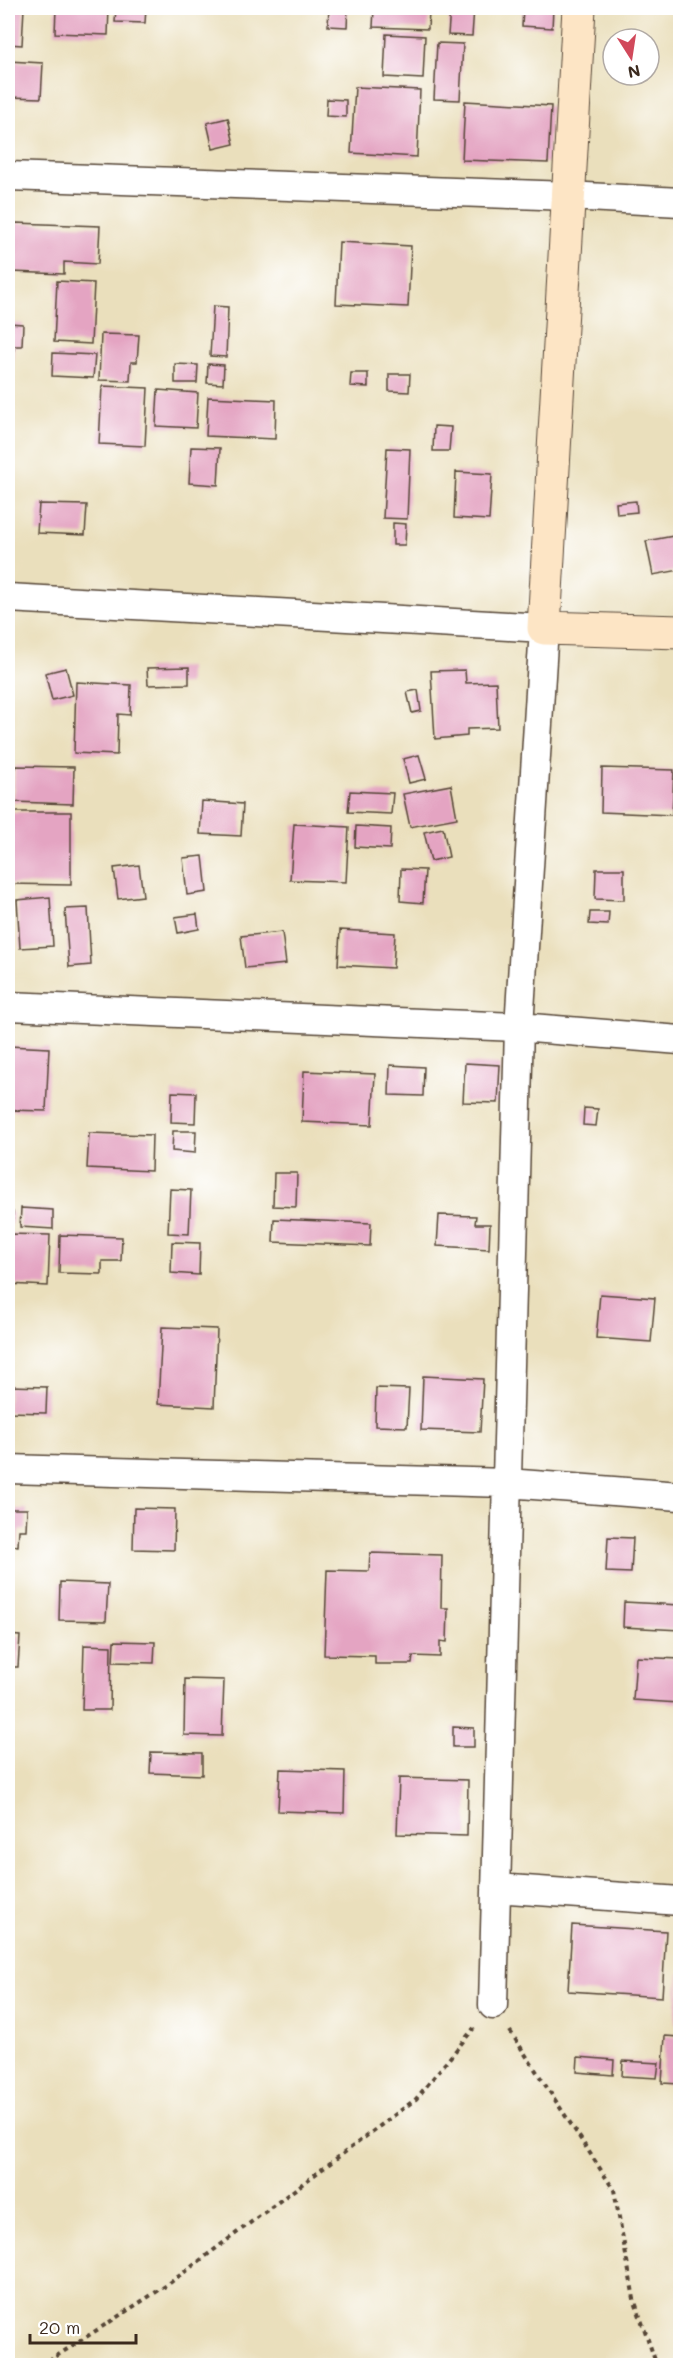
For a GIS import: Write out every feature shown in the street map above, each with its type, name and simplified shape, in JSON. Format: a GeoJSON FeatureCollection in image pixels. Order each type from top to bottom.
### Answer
{"type":"FeatureCollection","features":[{"type":"Feature","properties":{"kind":"street"},"geometry":{"type":"LineString","coordinates":[[493,2005],[519,1027],[579,8]]}},
{"type":"Feature","properties":{"kind":"street"},"geometry":{"type":"LineString","coordinates":[[8,176],[681,202]]}},
{"type":"Feature","properties":{"kind":"street"},"geometry":{"type":"LineString","coordinates":[[8,598],[544,628],[681,632]]}},
{"type":"Feature","properties":{"kind":"street"},"geometry":{"type":"LineString","coordinates":[[8,1006],[519,1027],[681,1040]]}},
{"type":"Feature","properties":{"kind":"street"},"geometry":{"type":"LineString","coordinates":[[8,1469],[507,1483],[681,1496]]}},
{"type":"Feature","properties":{"kind":"street"},"geometry":{"type":"LineString","coordinates":[[496,1888],[681,1900]]}},
{"type":"Feature","properties":{"kind":"path"},"geometry":{"type":"LineString","coordinates":[[41,2366],[167,2285],[416,2099],[493,2005],[614,2190],[633,2300],[657,2366]]}},
{"type":"Feature","properties":{"kind":"building"},"geometry":{"type":"Polygon","coordinates":[[[8,8],[24,8],[22,45],[8,44],[8,8]]]}},
{"type":"Feature","properties":{"kind":"building"},"geometry":{"type":"Polygon","coordinates":[[[56,8],[109,8],[108,35],[55,33],[56,8]]]}},
{"type":"Feature","properties":{"kind":"building"},"geometry":{"type":"Polygon","coordinates":[[[116,8],[146,8],[145,23],[115,22],[116,8]]]}},
{"type":"Feature","properties":{"kind":"building"},"geometry":{"type":"Polygon","coordinates":[[[329,8],[348,8],[347,27],[328,26],[329,8]]]}},
{"type":"Feature","properties":{"kind":"building"},"geometry":{"type":"Polygon","coordinates":[[[450,8],[474,8],[472,36],[448,35],[450,8]]]}},
{"type":"Feature","properties":{"kind":"building"},"geometry":{"type":"Polygon","coordinates":[[[523,8],[553,9],[552,28],[522,26],[523,8]]]}},
{"type":"Feature","properties":{"kind":"building"},"geometry":{"type":"Polygon","coordinates":[[[374,9],[429,11],[428,29],[373,27],[374,9]]]}},
{"type":"Feature","properties":{"kind":"building"},"geometry":{"type":"Polygon","coordinates":[[[386,34],[425,36],[423,79],[384,77],[386,34]]]}},
{"type":"Feature","properties":{"kind":"building"},"geometry":{"type":"Polygon","coordinates":[[[437,43],[463,44],[460,100],[434,99],[437,43]]]}},
{"type":"Feature","properties":{"kind":"building"},"geometry":{"type":"Polygon","coordinates":[[[8,61],[43,63],[41,98],[8,97],[8,61]]]}},
{"type":"Feature","properties":{"kind":"building"},"geometry":{"type":"Polygon","coordinates":[[[355,87],[420,90],[417,157],[351,153],[355,87]]]}},
{"type":"Feature","properties":{"kind":"building"},"geometry":{"type":"Polygon","coordinates":[[[327,99],[346,100],[346,117],[326,116],[327,99]]]}},
{"type":"Feature","properties":{"kind":"building"},"geometry":{"type":"Polygon","coordinates":[[[465,101],[551,106],[548,163],[462,160],[465,101]]]}},
{"type":"Feature","properties":{"kind":"building"},"geometry":{"type":"Polygon","coordinates":[[[228,118],[234,144],[213,149],[207,123],[228,118]]]}},
{"type":"Feature","properties":{"kind":"building"},"geometry":{"type":"Polygon","coordinates":[[[15,223],[100,226],[98,264],[64,262],[64,274],[12,272],[15,223]]]}},
{"type":"Feature","properties":{"kind":"building"},"geometry":{"type":"Polygon","coordinates":[[[339,242],[411,246],[408,307],[336,304],[339,242]]]}},
{"type":"Feature","properties":{"kind":"building"},"geometry":{"type":"Polygon","coordinates":[[[57,281],[94,283],[91,344],[54,342],[57,281]]]}},
{"type":"Feature","properties":{"kind":"building"},"geometry":{"type":"Polygon","coordinates":[[[213,306],[228,307],[226,357],[210,356],[213,306]]]}},
{"type":"Feature","properties":{"kind":"building"},"geometry":{"type":"Polygon","coordinates":[[[8,323],[23,324],[22,346],[14,346],[13,363],[8,363],[8,323]]]}},
{"type":"Feature","properties":{"kind":"building"},"geometry":{"type":"Polygon","coordinates":[[[101,334],[139,335],[137,362],[131,362],[130,381],[99,380],[101,334]]]}},
{"type":"Feature","properties":{"kind":"building"},"geometry":{"type":"Polygon","coordinates":[[[53,353],[95,355],[93,378],[52,376],[53,353]]]}},
{"type":"Feature","properties":{"kind":"building"},"geometry":{"type":"Polygon","coordinates":[[[175,364],[198,365],[197,383],[175,383],[175,364]]]}},
{"type":"Feature","properties":{"kind":"building"},"geometry":{"type":"Polygon","coordinates":[[[208,364],[224,365],[223,384],[207,383],[208,364]]]}},
{"type":"Feature","properties":{"kind":"building"},"geometry":{"type":"Polygon","coordinates":[[[351,373],[368,373],[368,387],[350,386],[351,373]]]}},
{"type":"Feature","properties":{"kind":"building"},"geometry":{"type":"Polygon","coordinates":[[[389,374],[410,374],[409,392],[389,391],[389,374]]]}},
{"type":"Feature","properties":{"kind":"building"},"geometry":{"type":"Polygon","coordinates":[[[102,386],[148,388],[145,446],[99,444],[102,386]]]}},
{"type":"Feature","properties":{"kind":"building"},"geometry":{"type":"Polygon","coordinates":[[[158,390],[198,393],[196,428],[156,426],[158,390]]]}},
{"type":"Feature","properties":{"kind":"building"},"geometry":{"type":"Polygon","coordinates":[[[208,397],[276,400],[275,439],[206,436],[208,397]]]}},
{"type":"Feature","properties":{"kind":"building"},"geometry":{"type":"Polygon","coordinates":[[[434,426],[451,427],[449,451],[433,451],[434,426]]]}},
{"type":"Feature","properties":{"kind":"building"},"geometry":{"type":"Polygon","coordinates":[[[191,447],[220,448],[218,485],[189,483],[191,447]]]}},
{"type":"Feature","properties":{"kind":"building"},"geometry":{"type":"Polygon","coordinates":[[[387,448],[410,449],[407,519],[383,518],[387,448]]]}},
{"type":"Feature","properties":{"kind":"building"},"geometry":{"type":"Polygon","coordinates":[[[456,472],[492,474],[489,520],[454,518],[456,472]]]}},
{"type":"Feature","properties":{"kind":"building"},"geometry":{"type":"Polygon","coordinates":[[[636,501],[637,512],[617,514],[616,503],[636,501]]]}},
{"type":"Feature","properties":{"kind":"building"},"geometry":{"type":"Polygon","coordinates":[[[39,504],[87,505],[85,535],[37,533],[39,504]]]}},
{"type":"Feature","properties":{"kind":"building"},"geometry":{"type":"Polygon","coordinates":[[[393,523],[406,524],[405,545],[393,545],[393,523]]]}},
{"type":"Feature","properties":{"kind":"building"},"geometry":{"type":"Polygon","coordinates":[[[679,535],[680,570],[653,575],[646,541],[679,535]]]}},
{"type":"Feature","properties":{"kind":"building"},"geometry":{"type":"Polygon","coordinates":[[[189,667],[189,684],[148,685],[147,668],[189,667]]]}},
{"type":"Feature","properties":{"kind":"building"},"geometry":{"type":"Polygon","coordinates":[[[66,668],[73,695],[52,700],[45,673],[66,668]]]}},
{"type":"Feature","properties":{"kind":"building"},"geometry":{"type":"Polygon","coordinates":[[[465,670],[466,683],[496,682],[498,728],[467,729],[467,736],[435,739],[431,671],[465,670]]]}},
{"type":"Feature","properties":{"kind":"building"},"geometry":{"type":"Polygon","coordinates":[[[76,682],[131,685],[130,715],[118,714],[117,755],[74,753],[76,682]]]}},
{"type":"Feature","properties":{"kind":"building"},"geometry":{"type":"Polygon","coordinates":[[[418,690],[421,711],[412,713],[407,692],[418,690]]]}},
{"type":"Feature","properties":{"kind":"building"},"geometry":{"type":"Polygon","coordinates":[[[419,755],[426,779],[409,783],[403,759],[419,755]]]}},
{"type":"Feature","properties":{"kind":"building"},"geometry":{"type":"Polygon","coordinates":[[[15,766],[74,767],[73,804],[13,802],[15,766]]]}},
{"type":"Feature","properties":{"kind":"building"},"geometry":{"type":"Polygon","coordinates":[[[602,768],[674,770],[672,815],[601,812],[602,768]]]}},
{"type":"Feature","properties":{"kind":"building"},"geometry":{"type":"Polygon","coordinates":[[[451,785],[457,818],[410,827],[403,794],[451,785]]]}},
{"type":"Feature","properties":{"kind":"building"},"geometry":{"type":"Polygon","coordinates":[[[350,791],[393,793],[391,814],[348,812],[350,791]]]}},
{"type":"Feature","properties":{"kind":"building"},"geometry":{"type":"Polygon","coordinates":[[[202,801],[243,804],[241,836],[200,834],[202,801]]]}},
{"type":"Feature","properties":{"kind":"building"},"geometry":{"type":"Polygon","coordinates":[[[8,812],[71,812],[71,885],[8,884],[8,812]]]}},
{"type":"Feature","properties":{"kind":"building"},"geometry":{"type":"Polygon","coordinates":[[[294,824],[349,827],[346,882],[290,880],[294,824]]]}},
{"type":"Feature","properties":{"kind":"building"},"geometry":{"type":"Polygon","coordinates":[[[356,826],[391,828],[390,849],[355,847],[356,826]]]}},
{"type":"Feature","properties":{"kind":"building"},"geometry":{"type":"Polygon","coordinates":[[[443,828],[449,857],[431,861],[424,832],[443,828]]]}},
{"type":"Feature","properties":{"kind":"building"},"geometry":{"type":"Polygon","coordinates":[[[203,856],[207,892],[187,895],[183,858],[203,856]]]}},
{"type":"Feature","properties":{"kind":"building"},"geometry":{"type":"Polygon","coordinates":[[[139,865],[143,896],[118,899],[114,868],[139,865]]]}},
{"type":"Feature","properties":{"kind":"building"},"geometry":{"type":"Polygon","coordinates":[[[401,869],[425,870],[423,903],[400,901],[401,869]]]}},
{"type":"Feature","properties":{"kind":"building"},"geometry":{"type":"Polygon","coordinates":[[[596,869],[624,869],[624,900],[595,899],[596,869]]]}},
{"type":"Feature","properties":{"kind":"building"},"geometry":{"type":"Polygon","coordinates":[[[50,897],[53,946],[20,948],[17,900],[50,897]]]}},
{"type":"Feature","properties":{"kind":"building"},"geometry":{"type":"Polygon","coordinates":[[[88,908],[91,965],[69,967],[65,909],[88,908]]]}},
{"type":"Feature","properties":{"kind":"building"},"geometry":{"type":"Polygon","coordinates":[[[590,912],[609,912],[608,925],[589,924],[590,912]]]}},
{"type":"Feature","properties":{"kind":"building"},"geometry":{"type":"Polygon","coordinates":[[[197,914],[199,929],[178,933],[175,917],[197,914]]]}},
{"type":"Feature","properties":{"kind":"building"},"geometry":{"type":"Polygon","coordinates":[[[340,930],[395,933],[393,968],[338,965],[340,930]]]}},
{"type":"Feature","properties":{"kind":"building"},"geometry":{"type":"Polygon","coordinates":[[[282,932],[286,964],[245,968],[241,936],[282,932]]]}},
{"type":"Feature","properties":{"kind":"building"},"geometry":{"type":"Polygon","coordinates":[[[8,1046],[49,1048],[46,1111],[8,1110],[8,1046]]]}},
{"type":"Feature","properties":{"kind":"building"},"geometry":{"type":"Polygon","coordinates":[[[465,1063],[500,1065],[498,1103],[463,1102],[465,1063]]]}},
{"type":"Feature","properties":{"kind":"building"},"geometry":{"type":"Polygon","coordinates":[[[390,1065],[424,1067],[423,1096],[389,1095],[390,1065]]]}},
{"type":"Feature","properties":{"kind":"building"},"geometry":{"type":"Polygon","coordinates":[[[304,1071],[375,1074],[372,1125],[302,1122],[304,1071]]]}},
{"type":"Feature","properties":{"kind":"building"},"geometry":{"type":"Polygon","coordinates":[[[172,1092],[196,1093],[195,1123],[171,1122],[172,1092]]]}},
{"type":"Feature","properties":{"kind":"building"},"geometry":{"type":"Polygon","coordinates":[[[584,1108],[598,1109],[596,1126],[583,1125],[584,1108]]]}},
{"type":"Feature","properties":{"kind":"building"},"geometry":{"type":"Polygon","coordinates":[[[173,1131],[196,1131],[195,1153],[172,1151],[173,1131]]]}},
{"type":"Feature","properties":{"kind":"building"},"geometry":{"type":"Polygon","coordinates":[[[89,1133],[152,1135],[151,1171],[87,1168],[89,1133]]]}},
{"type":"Feature","properties":{"kind":"building"},"geometry":{"type":"Polygon","coordinates":[[[274,1173],[297,1173],[296,1207],[273,1206],[274,1173]]]}},
{"type":"Feature","properties":{"kind":"building"},"geometry":{"type":"Polygon","coordinates":[[[170,1189],[191,1190],[189,1234],[168,1233],[170,1189]]]}},
{"type":"Feature","properties":{"kind":"building"},"geometry":{"type":"Polygon","coordinates":[[[21,1208],[53,1210],[53,1229],[20,1227],[21,1208]]]}},
{"type":"Feature","properties":{"kind":"building"},"geometry":{"type":"Polygon","coordinates":[[[8,1212],[13,1212],[12,1225],[8,1225],[8,1212]]]}},
{"type":"Feature","properties":{"kind":"building"},"geometry":{"type":"Polygon","coordinates":[[[439,1215],[476,1216],[475,1224],[490,1224],[489,1249],[437,1246],[439,1215]]]}},
{"type":"Feature","properties":{"kind":"building"},"geometry":{"type":"Polygon","coordinates":[[[274,1219],[371,1223],[370,1246],[273,1242],[274,1219]]]}},
{"type":"Feature","properties":{"kind":"building"},"geometry":{"type":"Polygon","coordinates":[[[8,1234],[50,1235],[48,1286],[8,1284],[8,1234]]]}},
{"type":"Feature","properties":{"kind":"building"},"geometry":{"type":"Polygon","coordinates":[[[60,1235],[122,1237],[121,1261],[102,1261],[102,1274],[59,1273],[60,1235]]]}},
{"type":"Feature","properties":{"kind":"building"},"geometry":{"type":"Polygon","coordinates":[[[172,1242],[200,1243],[199,1275],[171,1273],[172,1242]]]}},
{"type":"Feature","properties":{"kind":"building"},"geometry":{"type":"Polygon","coordinates":[[[600,1294],[655,1298],[651,1342],[596,1338],[600,1294]]]}},
{"type":"Feature","properties":{"kind":"building"},"geometry":{"type":"Polygon","coordinates":[[[162,1327],[217,1329],[214,1407],[158,1404],[162,1327]]]}},
{"type":"Feature","properties":{"kind":"building"},"geometry":{"type":"Polygon","coordinates":[[[423,1376],[483,1379],[480,1432],[421,1430],[423,1376]]]}},
{"type":"Feature","properties":{"kind":"building"},"geometry":{"type":"Polygon","coordinates":[[[9,1386],[47,1387],[46,1413],[8,1412],[9,1386]]]}},
{"type":"Feature","properties":{"kind":"building"},"geometry":{"type":"Polygon","coordinates":[[[376,1388],[409,1389],[407,1427],[375,1426],[376,1388]]]}},
{"type":"Feature","properties":{"kind":"building"},"geometry":{"type":"Polygon","coordinates":[[[134,1508],[175,1509],[174,1550],[133,1549],[134,1508]]]}},
{"type":"Feature","properties":{"kind":"building"},"geometry":{"type":"Polygon","coordinates":[[[8,1509],[27,1509],[26,1530],[19,1530],[18,1546],[8,1545],[8,1509]]]}},
{"type":"Feature","properties":{"kind":"building"},"geometry":{"type":"Polygon","coordinates":[[[608,1537],[633,1538],[631,1573],[606,1572],[608,1537]]]}},
{"type":"Feature","properties":{"kind":"building"},"geometry":{"type":"Polygon","coordinates":[[[370,1553],[442,1555],[441,1608],[448,1608],[447,1642],[440,1641],[440,1657],[413,1656],[412,1664],[375,1664],[375,1656],[324,1655],[327,1570],[369,1571],[370,1553]]]}},
{"type":"Feature","properties":{"kind":"building"},"geometry":{"type":"Polygon","coordinates":[[[60,1582],[108,1584],[106,1621],[59,1620],[60,1582]]]}},
{"type":"Feature","properties":{"kind":"building"},"geometry":{"type":"Polygon","coordinates":[[[624,1602],[680,1605],[680,1630],[623,1627],[624,1602]]]}},
{"type":"Feature","properties":{"kind":"building"},"geometry":{"type":"Polygon","coordinates":[[[8,1635],[20,1636],[18,1667],[8,1667],[8,1635]]]}},
{"type":"Feature","properties":{"kind":"building"},"geometry":{"type":"Polygon","coordinates":[[[114,1641],[155,1642],[154,1663],[113,1662],[114,1641]]]}},
{"type":"Feature","properties":{"kind":"building"},"geometry":{"type":"Polygon","coordinates":[[[84,1645],[111,1646],[110,1710],[82,1710],[84,1645]]]}},
{"type":"Feature","properties":{"kind":"building"},"geometry":{"type":"Polygon","coordinates":[[[636,1657],[680,1659],[678,1703],[633,1700],[636,1657]]]}},
{"type":"Feature","properties":{"kind":"building"},"geometry":{"type":"Polygon","coordinates":[[[185,1679],[224,1680],[222,1736],[184,1735],[185,1679]]]}},
{"type":"Feature","properties":{"kind":"building"},"geometry":{"type":"Polygon","coordinates":[[[453,1727],[474,1728],[474,1747],[453,1747],[453,1727]]]}},
{"type":"Feature","properties":{"kind":"building"},"geometry":{"type":"Polygon","coordinates":[[[151,1752],[202,1753],[202,1775],[150,1773],[151,1752]]]}},
{"type":"Feature","properties":{"kind":"building"},"geometry":{"type":"Polygon","coordinates":[[[280,1769],[345,1771],[344,1813],[278,1811],[280,1769]]]}},
{"type":"Feature","properties":{"kind":"building"},"geometry":{"type":"Polygon","coordinates":[[[399,1778],[468,1780],[467,1836],[397,1834],[399,1778]]]}},
{"type":"Feature","properties":{"kind":"building"},"geometry":{"type":"Polygon","coordinates":[[[572,1925],[666,1931],[662,1997],[568,1991],[572,1925]]]}},
{"type":"Feature","properties":{"kind":"building"},"geometry":{"type":"Polygon","coordinates":[[[680,1973],[680,2024],[675,2023],[680,1973]]]}},
{"type":"Feature","properties":{"kind":"building"},"geometry":{"type":"Polygon","coordinates":[[[665,2036],[680,2037],[680,2084],[662,2083],[665,2036]]]}},
{"type":"Feature","properties":{"kind":"building"},"geometry":{"type":"Polygon","coordinates":[[[578,2057],[614,2060],[613,2075],[577,2072],[578,2057]]]}},
{"type":"Feature","properties":{"kind":"building"},"geometry":{"type":"Polygon","coordinates":[[[623,2061],[659,2063],[657,2078],[622,2076],[623,2061]]]}}]}
